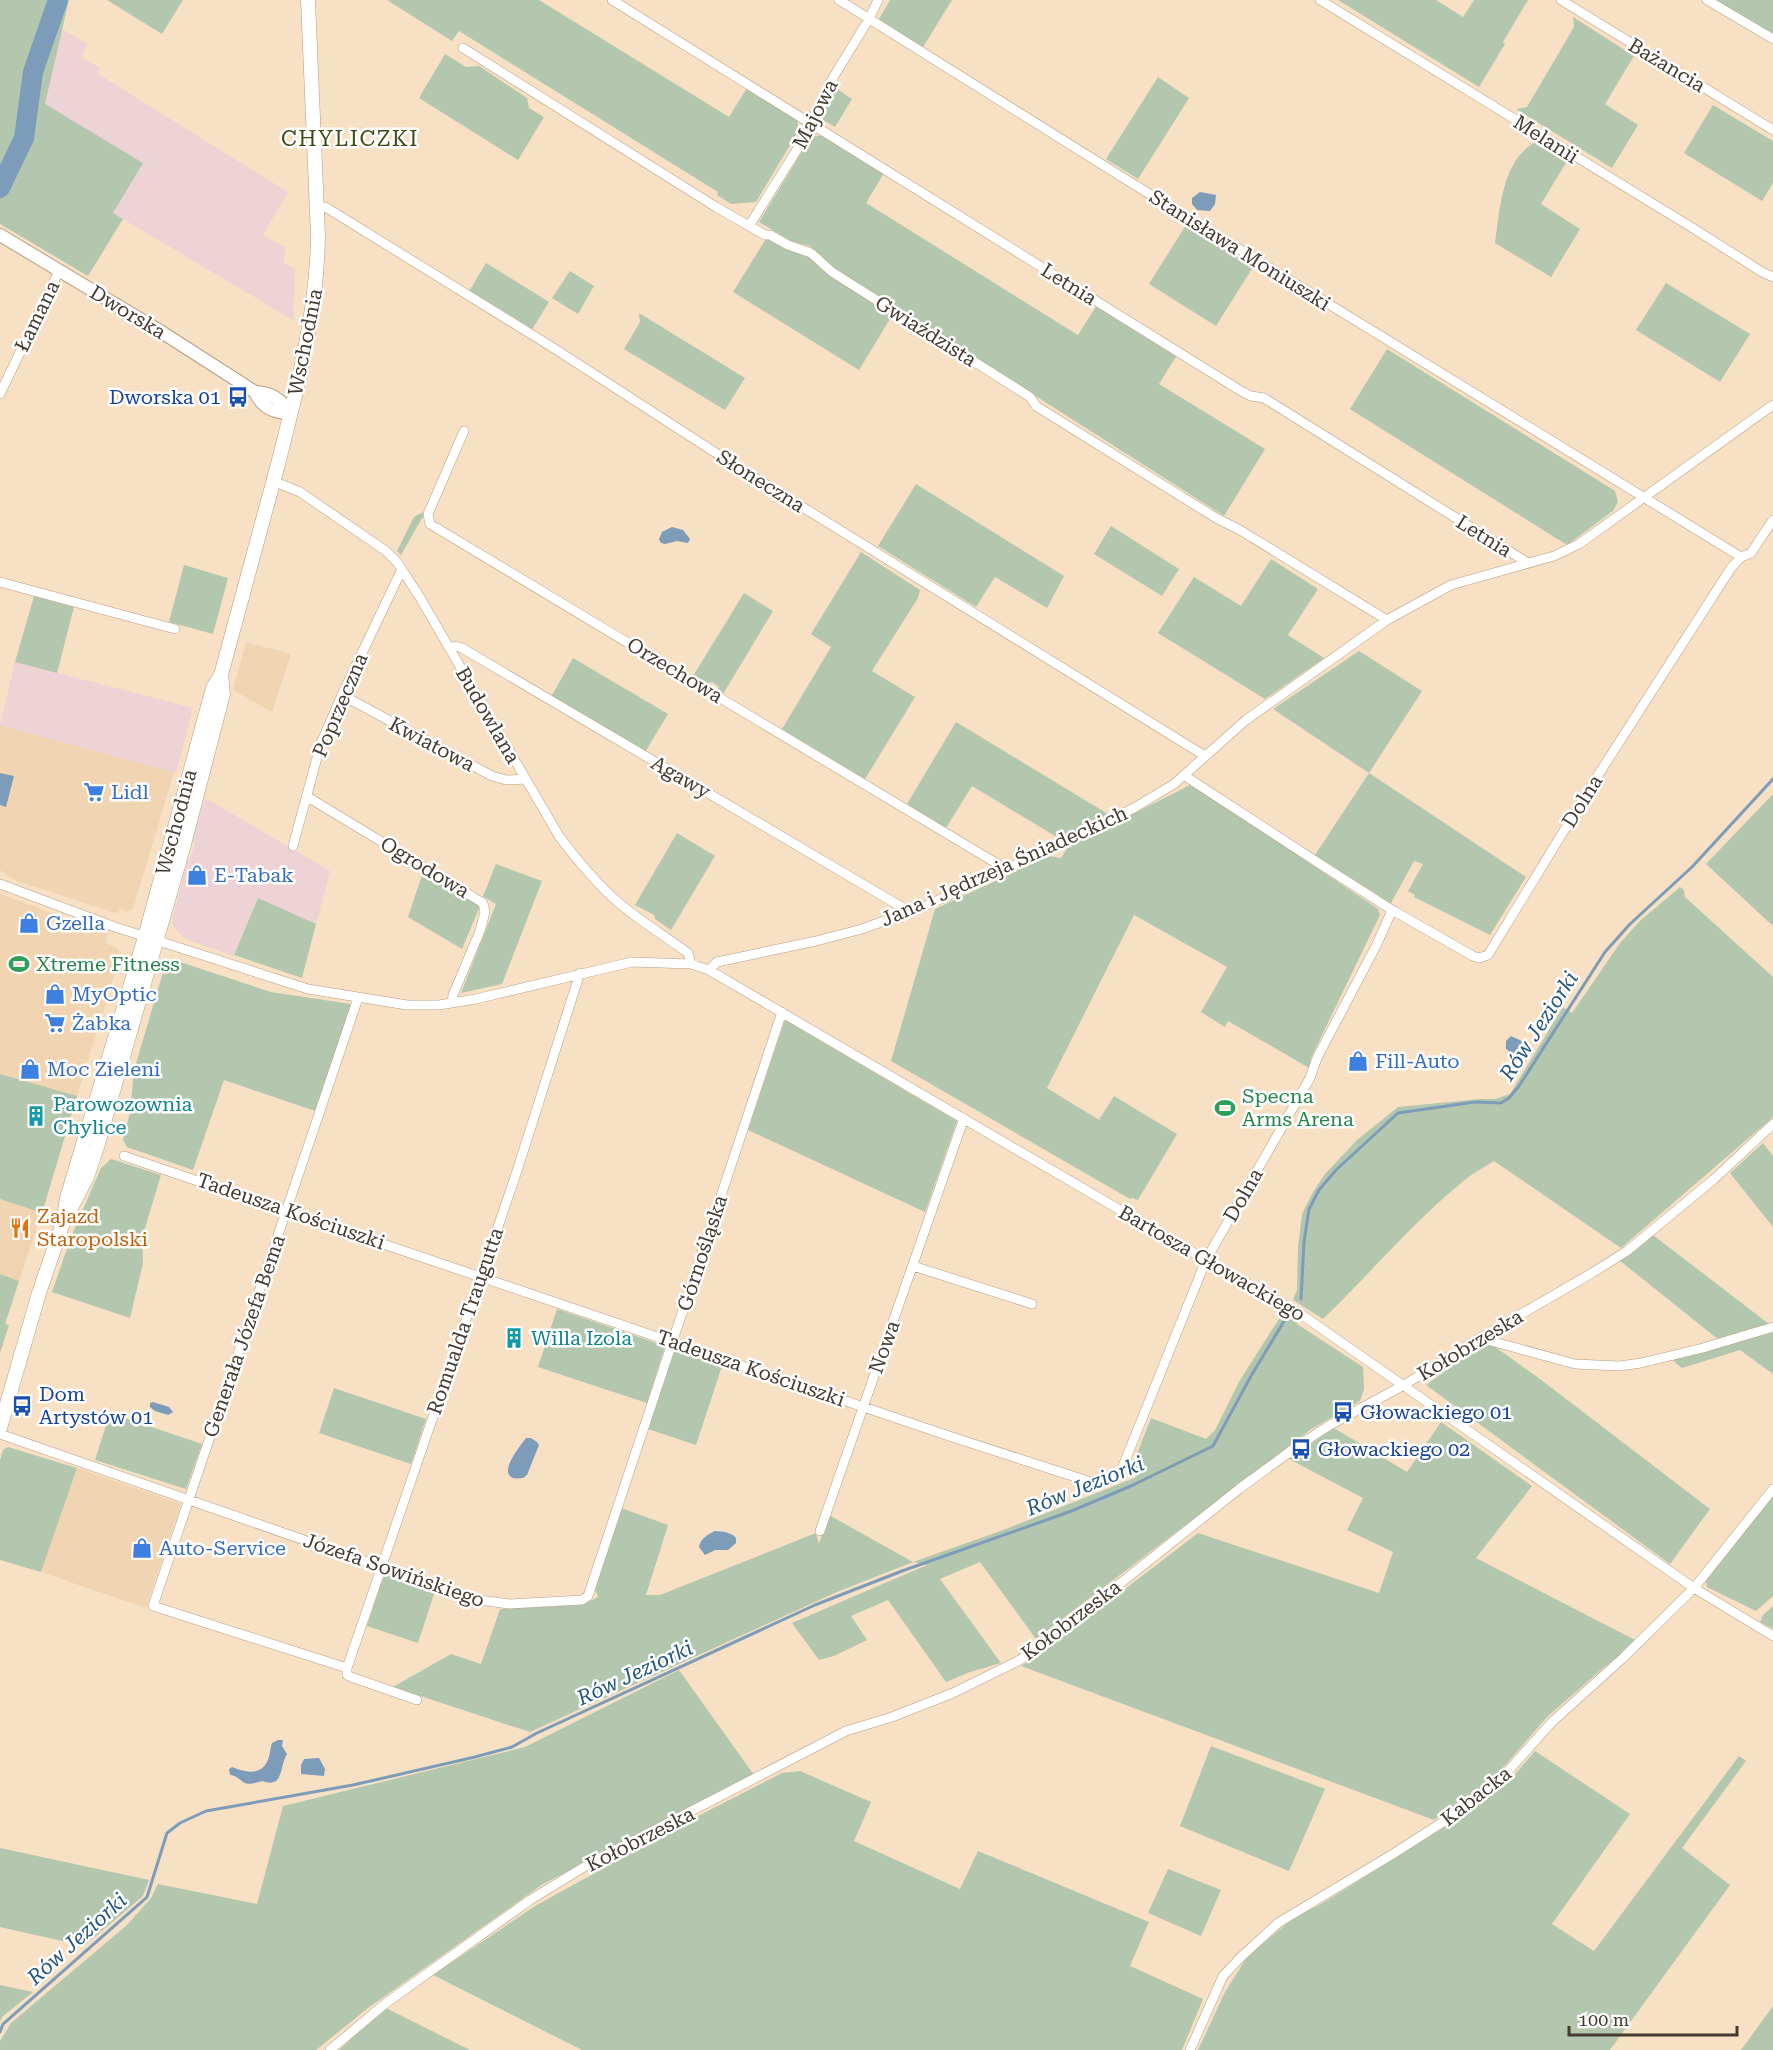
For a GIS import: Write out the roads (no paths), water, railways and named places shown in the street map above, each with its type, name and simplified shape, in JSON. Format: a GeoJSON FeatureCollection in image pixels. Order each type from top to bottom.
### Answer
{"type":"FeatureCollection","features":[{"type":"Feature","properties":{"kind":"main road","name":"Wschodnia"},"geometry":{"type":"LineString","coordinates":[[0,1428],[39,1293],[63,1222],[67,1198],[150,939],[213,688],[221,675],[291,413],[314,306],[318,275],[318,206],[308,0]]}},
{"type":"Feature","properties":{"kind":"street","name":"Letnia"},"geometry":{"type":"LineString","coordinates":[[612,0],[1240,391],[1264,398],[1528,563]]}},
{"type":"Feature","properties":{"kind":"street","name":"Stanisława Moniuszki"},"geometry":{"type":"LineString","coordinates":[[839,0],[1643,498]]}},
{"type":"Feature","properties":{"kind":"street","name":"Majowa"},"geometry":{"type":"LineString","coordinates":[[749,226],[798,148],[834,75],[869,19],[878,0]]}},
{"type":"Feature","properties":{"kind":"street","name":"Melanii"},"geometry":{"type":"LineString","coordinates":[[1320,0],[1773,277]]}},
{"type":"Feature","properties":{"kind":"street","name":"Bażancia"},"geometry":{"type":"LineString","coordinates":[[1561,0],[1773,130]]}},
{"type":"Feature","properties":{"kind":"street"},"geometry":{"type":"LineString","coordinates":[[1707,0],[1773,39]]}},
{"type":"Feature","properties":{"kind":"street","name":"Gwiaździsta"},"geometry":{"type":"LineString","coordinates":[[463,48],[749,226],[765,235],[811,253],[832,272],[1030,397],[1036,406],[1212,516],[1240,530],[1387,620]]}},
{"type":"Feature","properties":{"kind":"street","name":"Słoneczna"},"geometry":{"type":"LineString","coordinates":[[318,206],[327,208],[542,341],[733,464],[1205,756]]}},
{"type":"Feature","properties":{"kind":"street","name":"Dworska"},"geometry":{"type":"LineString","coordinates":[[0,236],[160,330],[255,392],[260,403],[277,413],[291,413]]}},
{"type":"Feature","properties":{"kind":"street","name":"Łamana"},"geometry":{"type":"LineString","coordinates":[[0,394],[59,271]]}},
{"type":"Feature","properties":{"kind":"street","name":"Jana i Jędrzeja Śniadeckich"},"geometry":{"type":"LineString","coordinates":[[709,970],[717,962],[839,935],[910,912],[1055,847],[1134,808],[1185,776],[1246,720],[1387,620],[1451,585],[1554,556],[1579,544],[1773,405]]}},
{"type":"Feature","properties":{"kind":"street","name":"Orzechowa"},"geometry":{"type":"LineString","coordinates":[[464,431],[428,514],[430,524],[1006,869]]}},
{"type":"Feature","properties":{"kind":"street","name":"Budowlana"},"geometry":{"type":"LineString","coordinates":[[273,481],[300,492],[338,517],[386,551],[402,569],[559,836],[579,861],[620,904],[688,953],[691,964]]}},
{"type":"Feature","properties":{"kind":"street"},"geometry":{"type":"LineString","coordinates":[[1643,498],[1741,558]]}},
{"type":"Feature","properties":{"kind":"street","name":"Dolna"},"geometry":{"type":"LineString","coordinates":[[1185,776],[1392,910],[1473,956],[1479,958],[1488,956],[1593,783],[1731,568],[1750,553],[1773,520]]}},
{"type":"Feature","properties":{"kind":"street","name":"Poprzeczna"},"geometry":{"type":"LineString","coordinates":[[293,846],[321,743],[402,569]]}},
{"type":"Feature","properties":{"kind":"street"},"geometry":{"type":"LineString","coordinates":[[0,582],[175,629]]}},
{"type":"Feature","properties":{"kind":"street","name":"Agawy"},"geometry":{"type":"LineString","coordinates":[[450,648],[454,646],[461,648],[910,912]]}},
{"type":"Feature","properties":{"kind":"street","name":"Kwiatowa"},"geometry":{"type":"LineString","coordinates":[[342,695],[492,776],[506,780],[525,779]]}},
{"type":"Feature","properties":{"kind":"street","name":"Ogrodowa"},"geometry":{"type":"LineString","coordinates":[[306,796],[483,903],[485,912],[480,931],[453,995],[452,1003]]}},
{"type":"Feature","properties":{"kind":"street"},"geometry":{"type":"LineString","coordinates":[[0,884],[81,916],[308,989],[407,1005],[452,1003],[632,962],[691,964],[709,970]]}},
{"type":"Feature","properties":{"kind":"street","name":"Dolna"},"geometry":{"type":"LineString","coordinates":[[1106,1482],[1121,1471],[1206,1260],[1310,1078],[1317,1058],[1377,944],[1392,910]]}},
{"type":"Feature","properties":{"kind":"street","name":"Bartosza Głowackiego"},"geometry":{"type":"LineString","coordinates":[[709,970],[1302,1315],[1694,1588],[1773,1636]]}},
{"type":"Feature","properties":{"kind":"street","name":"Romualda Traugutta"},"geometry":{"type":"LineString","coordinates":[[347,1668],[538,1106],[580,973]]}},
{"type":"Feature","properties":{"kind":"street","name":"Generała Józefa Bema"},"geometry":{"type":"LineString","coordinates":[[347,1668],[153,1606],[358,998]]}},
{"type":"Feature","properties":{"kind":"street","name":"Górnośląska"},"geometry":{"type":"LineString","coordinates":[[588,1596],[782,1012]]}},
{"type":"Feature","properties":{"kind":"street","name":"Nowa"},"geometry":{"type":"LineString","coordinates":[[820,1531],[964,1118]]}},
{"type":"Feature","properties":{"kind":"street","name":"Kołobrzeska"},"geometry":{"type":"LineString","coordinates":[[330,2050],[386,2003],[477,1936],[589,1864],[846,1731],[892,1717],[953,1693],[1018,1661],[1059,1632],[1239,1489],[1299,1445],[1347,1414],[1404,1385],[1627,1251],[1713,1180],[1773,1124]]}},
{"type":"Feature","properties":{"kind":"street","name":"Tadeusza Kościuszki"},"geometry":{"type":"LineString","coordinates":[[124,1156],[949,1436],[1094,1483],[1106,1482]]}},
{"type":"Feature","properties":{"kind":"street"},"geometry":{"type":"LineString","coordinates":[[913,1266],[1032,1304]]}},
{"type":"Feature","properties":{"kind":"street"},"geometry":{"type":"LineString","coordinates":[[1480,1338],[1575,1364],[1619,1366],[1702,1348],[1773,1327]]}},
{"type":"Feature","properties":{"kind":"street","name":"Józefa Sowińskiego"},"geometry":{"type":"LineString","coordinates":[[0,1434],[473,1599],[493,1603],[574,1602],[588,1596]]}},
{"type":"Feature","properties":{"kind":"street","name":"Kabacka"},"geometry":{"type":"LineString","coordinates":[[1190,2050],[1223,1976],[1241,1957],[1278,1923],[1474,1802],[1499,1781],[1552,1722],[1623,1658],[1694,1588],[1773,1489]]}},
{"type":"Feature","properties":{"kind":"street"},"geometry":{"type":"LineString","coordinates":[[347,1668],[347,1675],[351,1677],[417,1700]]}},
{"type":"Feature","properties":{"kind":"water"},"geometry":{"type":"Polygon","coordinates":[[[1200,192],[1216,195],[1215,204],[1210,211],[1197,210],[1192,204],[1192,198],[1200,192]]]}},
{"type":"Feature","properties":{"kind":"water"},"geometry":{"type":"Polygon","coordinates":[[[672,527],[683,530],[690,539],[688,543],[677,541],[661,543],[659,539],[662,532],[672,527]]]}},
{"type":"Feature","properties":{"kind":"water"},"geometry":{"type":"Polygon","coordinates":[[[0,773],[14,776],[6,807],[0,805],[0,773]]]}},
{"type":"Feature","properties":{"kind":"water"},"geometry":{"type":"Polygon","coordinates":[[[1511,1036],[1530,1045],[1531,1051],[1527,1059],[1521,1059],[1506,1049],[1506,1041],[1511,1036]]]}},
{"type":"Feature","properties":{"kind":"water"},"geometry":{"type":"Polygon","coordinates":[[[150,1403],[169,1407],[173,1412],[168,1415],[155,1411],[150,1407],[150,1403]]]}},
{"type":"Feature","properties":{"kind":"water"},"geometry":{"type":"Polygon","coordinates":[[[526,1438],[531,1438],[539,1445],[527,1475],[523,1478],[513,1478],[509,1475],[509,1465],[526,1438]]]}},
{"type":"Feature","properties":{"kind":"water"},"geometry":{"type":"Polygon","coordinates":[[[715,1531],[733,1535],[736,1543],[728,1550],[715,1550],[705,1555],[699,1547],[700,1544],[705,1537],[715,1531]]]}},
{"type":"Feature","properties":{"kind":"water"},"geometry":{"type":"Polygon","coordinates":[[[283,1740],[282,1746],[287,1754],[280,1775],[274,1782],[262,1781],[249,1784],[230,1775],[229,1769],[232,1767],[247,1771],[260,1769],[268,1760],[272,1743],[283,1740]]]}},
{"type":"Feature","properties":{"kind":"water"},"geometry":{"type":"Polygon","coordinates":[[[319,1758],[325,1769],[324,1776],[301,1774],[304,1759],[319,1758]]]}},
{"type":"Feature","properties":{"kind":"waterway"},"geometry":{"type":"LineString","coordinates":[[0,188],[24,138],[33,72],[58,0]]}},
{"type":"Feature","properties":{"kind":"waterway","name":"Rów Jeziorki"},"geometry":{"type":"LineString","coordinates":[[1301,1299],[1304,1242],[1309,1209],[1319,1190],[1336,1170],[1398,1113],[1475,1102],[1501,1103],[1509,1098],[1605,952],[1630,924],[1692,867],[1773,779]]}},
{"type":"Feature","properties":{"kind":"waterway","name":"Rów Jeziorki"},"geometry":{"type":"LineString","coordinates":[[0,2032],[3,2024],[147,1897],[167,1833],[180,1823],[206,1811],[353,1785],[512,1747],[537,1733],[815,1605],[902,1571],[1069,1512],[1131,1486],[1213,1446],[1286,1318]]}},
{"type":"Feature","properties":{"kind":"place","name":"Dworska 01"},"geometry":{"type":"Point","coordinates":[238,397]}},
{"type":"Feature","properties":{"kind":"place","name":"Lidl"},"geometry":{"type":"Point","coordinates":[94,792]}},
{"type":"Feature","properties":{"kind":"place","name":"E-Tabak"},"geometry":{"type":"Point","coordinates":[197,875]}},
{"type":"Feature","properties":{"kind":"place","name":"Gzella"},"geometry":{"type":"Point","coordinates":[29,923]}},
{"type":"Feature","properties":{"kind":"place","name":"Xtreme Fitness"},"geometry":{"type":"Point","coordinates":[19,964]}},
{"type":"Feature","properties":{"kind":"place","name":"MyOptic"},"geometry":{"type":"Point","coordinates":[55,994]}},
{"type":"Feature","properties":{"kind":"place","name":"Żabka"},"geometry":{"type":"Point","coordinates":[55,1023]}},
{"type":"Feature","properties":{"kind":"place","name":"Fill-Auto"},"geometry":{"type":"Point","coordinates":[1358,1061]}},
{"type":"Feature","properties":{"kind":"place","name":"Moc Zieleni"},"geometry":{"type":"Point","coordinates":[30,1069]}},
{"type":"Feature","properties":{"kind":"place","name":"Specna Arms Arena"},"geometry":{"type":"Point","coordinates":[1225,1108]}},
{"type":"Feature","properties":{"kind":"place","name":"Parowozownia Chylice"},"geometry":{"type":"Point","coordinates":[36,1116]}},
{"type":"Feature","properties":{"kind":"place","name":"Zajazd Staropolski"},"geometry":{"type":"Point","coordinates":[20,1228]}},
{"type":"Feature","properties":{"kind":"place","name":"Willa Izola"},"geometry":{"type":"Point","coordinates":[514,1338]}},
{"type":"Feature","properties":{"kind":"place","name":"Dom Artystów 01"},"geometry":{"type":"Point","coordinates":[22,1406]}},
{"type":"Feature","properties":{"kind":"place","name":"Głowackiego 01"},"geometry":{"type":"Point","coordinates":[1343,1412]}},
{"type":"Feature","properties":{"kind":"place","name":"Głowackiego 02"},"geometry":{"type":"Point","coordinates":[1301,1449]}},
{"type":"Feature","properties":{"kind":"place","name":"Auto-Service"},"geometry":{"type":"Point","coordinates":[142,1548]}},
{"type":"Feature","properties":{"kind":"district","name":"CHYLICZKI"},"geometry":{"type":"Point","coordinates":[350,138]}}]}
